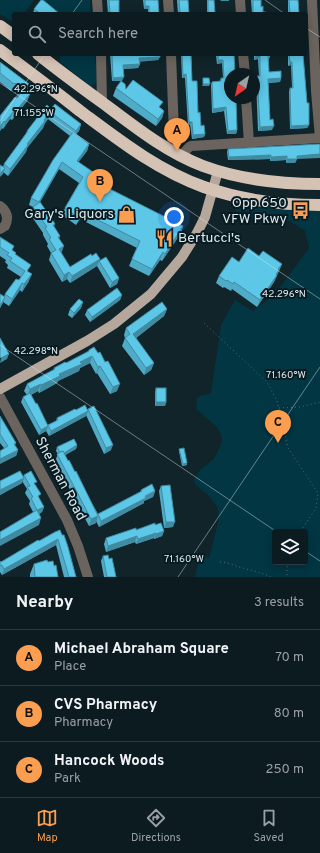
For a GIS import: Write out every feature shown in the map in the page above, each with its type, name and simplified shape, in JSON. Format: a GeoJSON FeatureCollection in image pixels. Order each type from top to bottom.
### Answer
{"type":"FeatureCollection","features":[{"type":"Feature","properties":{"kind":"highway"},"geometry":{"type":"LineString","coordinates":[[0,26],[12,35]]}},
{"type":"Feature","properties":{"kind":"highway"},"geometry":{"type":"LineString","coordinates":[[0,50],[114,137],[146,159],[178,176],[213,190],[271,203],[320,205]]}},
{"type":"Feature","properties":{"kind":"highway"},"geometry":{"type":"LineString","coordinates":[[41,56],[137,129],[167,149],[181,156],[218,171],[265,181],[320,184]]}},
{"type":"Feature","properties":{"kind":"highway"},"geometry":{"type":"LineString","coordinates":[[62,97],[74,82]]}},
{"type":"Feature","properties":{"kind":"main road"},"geometry":{"type":"LineString","coordinates":[[0,389],[87,341],[114,324],[151,294],[182,257],[198,233],[205,218],[218,171]]}},
{"type":"Feature","properties":{"kind":"street"},"geometry":{"type":"LineString","coordinates":[[97,0],[98,12]]}},
{"type":"Feature","properties":{"kind":"street"},"geometry":{"type":"LineString","coordinates":[[168,0],[169,12]]}},
{"type":"Feature","properties":{"kind":"street"},"geometry":{"type":"LineString","coordinates":[[240,0],[241,12]]}},
{"type":"Feature","properties":{"kind":"street"},"geometry":{"type":"LineString","coordinates":[[181,156],[191,146],[320,138],[316,91],[312,0]]}},
{"type":"Feature","properties":{"kind":"street"},"geometry":{"type":"LineString","coordinates":[[101,56],[102,103]]}},
{"type":"Feature","properties":{"kind":"street"},"geometry":{"type":"LineString","coordinates":[[167,149],[172,142],[174,134],[171,56]]}},
{"type":"Feature","properties":{"kind":"street"},"geometry":{"type":"LineString","coordinates":[[243,56],[244,68]]}},
{"type":"Feature","properties":{"kind":"street"},"geometry":{"type":"LineString","coordinates":[[246,104],[249,143]]}},
{"type":"Feature","properties":{"kind":"street"},"geometry":{"type":"LineString","coordinates":[[0,206],[5,211],[7,217],[5,226],[0,229]]}},
{"type":"Feature","properties":{"kind":"street","name":"Sherman Road"},"geometry":{"type":"LineString","coordinates":[[0,397],[67,520],[78,546],[88,577]]}},
{"type":"Feature","properties":{"kind":"path"},"geometry":{"type":"LineString","coordinates":[[204,323],[267,382],[277,401],[288,448],[318,493],[316,508],[302,529]]}},
{"type":"Feature","properties":{"kind":"path"},"geometry":{"type":"LineString","coordinates":[[278,408],[300,407],[320,402]]}},
{"type":"Feature","properties":{"kind":"path"},"geometry":{"type":"LineString","coordinates":[[220,562],[227,562],[237,567],[257,571],[271,577]]}},
{"type":"Feature","properties":{"kind":"path"},"geometry":{"type":"LineString","coordinates":[[287,565],[287,577]]}},
{"type":"Feature","properties":{"kind":"shaded area"},"geometry":{"type":"Polygon","coordinates":[[[0,0],[34,0],[25,12],[12,12],[12,22],[0,14],[0,0]]]}},
{"type":"Feature","properties":{"kind":"shaded area"},"geometry":{"type":"Polygon","coordinates":[[[40,0],[90,0],[91,12],[55,12],[51,6],[40,0]]]}},
{"type":"Feature","properties":{"kind":"shaded area"},"geometry":{"type":"Polygon","coordinates":[[[60,56],[95,56],[97,82],[91,87],[60,62],[60,56]]]}},
{"type":"Feature","properties":{"kind":"shaded area"},"geometry":{"type":"Polygon","coordinates":[[[234,207],[320,209],[320,577],[195,577],[199,558],[204,555],[209,558],[219,519],[217,507],[210,497],[196,485],[194,480],[200,470],[214,459],[221,444],[222,438],[217,427],[196,409],[197,397],[211,393],[221,325],[235,300],[253,311],[276,293],[309,248],[305,231],[290,221],[254,219],[237,213],[234,207]]]}},
{"type":"Feature","properties":{"kind":"building"},"geometry":{"type":"Polygon","coordinates":[[[41,0],[43,0],[58,12],[38,12],[34,9],[41,0]]]}},
{"type":"Feature","properties":{"kind":"building"},"geometry":{"type":"Polygon","coordinates":[[[109,0],[119,0],[119,12],[110,12],[109,0]]]}},
{"type":"Feature","properties":{"kind":"building"},"geometry":{"type":"Polygon","coordinates":[[[145,0],[158,0],[159,12],[149,12],[149,6],[145,6],[145,0]]]}},
{"type":"Feature","properties":{"kind":"building"},"geometry":{"type":"Polygon","coordinates":[[[179,0],[188,0],[189,12],[180,12],[179,0]]]}},
{"type":"Feature","properties":{"kind":"building"},"geometry":{"type":"Polygon","coordinates":[[[208,0],[214,0],[215,12],[208,12],[208,0]]]}},
{"type":"Feature","properties":{"kind":"building"},"geometry":{"type":"Polygon","coordinates":[[[253,0],[261,0],[263,12],[253,12],[253,0]]]}},
{"type":"Feature","properties":{"kind":"building"},"geometry":{"type":"Polygon","coordinates":[[[289,0],[298,0],[299,12],[290,12],[289,0]]]}},
{"type":"Feature","properties":{"kind":"building"},"geometry":{"type":"Polygon","coordinates":[[[112,56],[160,56],[139,58],[140,64],[123,65],[124,77],[113,78],[112,56]]]}},
{"type":"Feature","properties":{"kind":"building"},"geometry":{"type":"Polygon","coordinates":[[[182,56],[191,56],[192,81],[197,81],[198,113],[200,112],[201,126],[204,125],[205,134],[193,135],[192,122],[189,122],[186,74],[183,75],[182,56]]]}},
{"type":"Feature","properties":{"kind":"building"},"geometry":{"type":"Polygon","coordinates":[[[218,56],[234,56],[235,68],[224,68],[224,78],[223,60],[218,60],[218,56]]]}},
{"type":"Feature","properties":{"kind":"building"},"geometry":{"type":"Polygon","coordinates":[[[260,56],[268,56],[269,72],[281,71],[281,78],[268,79],[270,120],[273,119],[274,126],[260,127],[259,104],[260,104],[260,56]]]}},
{"type":"Feature","properties":{"kind":"building"},"geometry":{"type":"Polygon","coordinates":[[[289,56],[303,56],[307,103],[309,103],[309,125],[291,126],[290,88],[293,88],[292,62],[290,62],[289,56]]]}},
{"type":"Feature","properties":{"kind":"building"},"geometry":{"type":"Polygon","coordinates":[[[0,62],[29,84],[25,90],[30,94],[0,127],[0,116],[15,97],[17,98],[23,90],[0,73],[0,62]]]}},
{"type":"Feature","properties":{"kind":"building"},"geometry":{"type":"Polygon","coordinates":[[[203,78],[209,78],[210,84],[203,84],[203,78]]]}},
{"type":"Feature","properties":{"kind":"building"},"geometry":{"type":"Polygon","coordinates":[[[221,78],[224,78],[224,104],[236,104],[237,130],[228,131],[226,107],[213,109],[212,82],[221,81],[221,78]]]}},
{"type":"Feature","properties":{"kind":"building"},"geometry":{"type":"Polygon","coordinates":[[[133,80],[163,102],[159,107],[164,111],[158,119],[116,88],[121,81],[125,84],[126,89],[133,80]]]}},
{"type":"Feature","properties":{"kind":"building"},"geometry":{"type":"Polygon","coordinates":[[[55,104],[81,124],[76,131],[50,112],[10,169],[4,164],[47,105],[51,109],[55,104]]]}},
{"type":"Feature","properties":{"kind":"building"},"geometry":{"type":"Polygon","coordinates":[[[73,132],[89,144],[77,161],[109,183],[106,187],[183,226],[165,254],[163,252],[152,269],[132,259],[140,241],[82,212],[79,218],[65,208],[83,177],[62,162],[39,202],[31,198],[53,160],[73,132]]]}},
{"type":"Feature","properties":{"kind":"building"},"geometry":{"type":"Polygon","coordinates":[[[320,144],[320,154],[297,156],[297,159],[287,159],[287,156],[271,157],[271,155],[229,157],[228,149],[320,144]]]}},
{"type":"Feature","properties":{"kind":"building"},"geometry":{"type":"Polygon","coordinates":[[[0,165],[5,168],[0,174],[0,165]]]}},
{"type":"Feature","properties":{"kind":"building"},"geometry":{"type":"Polygon","coordinates":[[[40,202],[55,224],[53,225],[64,246],[59,249],[70,267],[91,254],[92,256],[96,253],[100,259],[72,276],[69,272],[64,275],[51,253],[56,250],[49,239],[51,238],[45,228],[47,227],[33,207],[40,202]]]}},
{"type":"Feature","properties":{"kind":"building"},"geometry":{"type":"Polygon","coordinates":[[[0,237],[14,246],[12,250],[16,253],[15,254],[31,265],[27,271],[32,274],[24,284],[22,283],[12,299],[5,294],[16,279],[19,280],[25,271],[10,261],[12,258],[7,255],[9,253],[0,247],[0,237]]]}},
{"type":"Feature","properties":{"kind":"building"},"geometry":{"type":"Polygon","coordinates":[[[248,248],[259,256],[263,251],[282,264],[278,269],[277,275],[260,300],[234,282],[233,284],[219,276],[232,257],[239,262],[248,248]]]}},
{"type":"Feature","properties":{"kind":"building"},"geometry":{"type":"Polygon","coordinates":[[[106,257],[119,278],[112,282],[99,261],[106,257]]]}},
{"type":"Feature","properties":{"kind":"building"},"geometry":{"type":"Polygon","coordinates":[[[117,288],[122,295],[92,317],[87,310],[117,288]]]}},
{"type":"Feature","properties":{"kind":"building"},"geometry":{"type":"Polygon","coordinates":[[[0,294],[5,297],[0,306],[0,294]]]}},
{"type":"Feature","properties":{"kind":"building"},"geometry":{"type":"Polygon","coordinates":[[[79,299],[83,302],[74,313],[70,309],[79,299]]]}},
{"type":"Feature","properties":{"kind":"building"},"geometry":{"type":"Polygon","coordinates":[[[162,302],[167,309],[133,334],[154,363],[146,368],[125,338],[130,334],[126,328],[162,302]]]}},
{"type":"Feature","properties":{"kind":"building"},"geometry":{"type":"Polygon","coordinates":[[[0,338],[9,354],[1,358],[0,357],[0,338]]]}},
{"type":"Feature","properties":{"kind":"building"},"geometry":{"type":"Polygon","coordinates":[[[94,347],[98,353],[100,352],[105,362],[108,361],[120,384],[113,387],[100,366],[98,367],[92,356],[80,362],[82,364],[59,374],[60,376],[30,389],[27,384],[94,347]]]}},
{"type":"Feature","properties":{"kind":"building"},"geometry":{"type":"Polygon","coordinates":[[[156,388],[166,388],[166,402],[156,402],[156,388]]]}},
{"type":"Feature","properties":{"kind":"building"},"geometry":{"type":"Polygon","coordinates":[[[30,393],[36,404],[37,403],[48,426],[41,430],[23,397],[30,393]]]}},
{"type":"Feature","properties":{"kind":"building"},"geometry":{"type":"Polygon","coordinates":[[[85,405],[88,411],[51,431],[48,425],[58,420],[57,418],[85,405]]]}},
{"type":"Feature","properties":{"kind":"building"},"geometry":{"type":"Polygon","coordinates":[[[94,406],[113,445],[106,448],[88,409],[94,406]]]}},
{"type":"Feature","properties":{"kind":"building"},"geometry":{"type":"Polygon","coordinates":[[[0,416],[16,443],[14,444],[18,450],[0,459],[0,451],[8,446],[0,434],[0,416]]]}},
{"type":"Feature","properties":{"kind":"building"},"geometry":{"type":"Polygon","coordinates":[[[74,439],[77,445],[64,453],[63,451],[60,452],[57,447],[74,439]]]}},
{"type":"Feature","properties":{"kind":"building"},"geometry":{"type":"Polygon","coordinates":[[[184,448],[187,463],[183,464],[179,449],[184,448]]]}},
{"type":"Feature","properties":{"kind":"building"},"geometry":{"type":"Polygon","coordinates":[[[63,451],[75,472],[76,471],[98,516],[91,519],[57,454],[63,451]]]}},
{"type":"Feature","properties":{"kind":"building"},"geometry":{"type":"Polygon","coordinates":[[[20,471],[24,478],[0,490],[0,481],[20,471]]]}},
{"type":"Feature","properties":{"kind":"building"},"geometry":{"type":"Polygon","coordinates":[[[31,471],[37,482],[34,483],[41,494],[38,496],[44,507],[37,510],[31,498],[33,497],[27,487],[30,486],[24,475],[31,471]]]}},
{"type":"Feature","properties":{"kind":"building"},"geometry":{"type":"Polygon","coordinates":[[[152,484],[155,491],[145,496],[146,498],[101,521],[98,514],[142,491],[141,490],[152,484]]]}},
{"type":"Feature","properties":{"kind":"building"},"geometry":{"type":"Polygon","coordinates":[[[170,485],[175,522],[166,522],[161,486],[170,485]]]}},
{"type":"Feature","properties":{"kind":"building"},"geometry":{"type":"Polygon","coordinates":[[[37,510],[41,518],[0,540],[0,532],[37,510]]]}},
{"type":"Feature","properties":{"kind":"building"},"geometry":{"type":"Polygon","coordinates":[[[155,523],[155,525],[161,523],[164,531],[138,539],[137,536],[108,546],[106,538],[155,523]]]}},
{"type":"Feature","properties":{"kind":"building"},"geometry":{"type":"Polygon","coordinates":[[[60,530],[62,535],[64,535],[76,577],[69,577],[58,539],[4,569],[2,565],[0,566],[0,561],[1,562],[38,540],[39,541],[60,530]]]}},
{"type":"Feature","properties":{"kind":"building"},"geometry":{"type":"Polygon","coordinates":[[[108,555],[109,559],[112,558],[116,577],[107,577],[103,556],[108,555]]]}},
{"type":"Feature","properties":{"kind":"building"},"geometry":{"type":"Polygon","coordinates":[[[47,560],[48,562],[53,561],[54,566],[56,565],[58,577],[35,577],[34,564],[47,560]]]}},
{"type":"Feature","properties":{"kind":"place","name":"Michael Abraham Square"},"geometry":{"type":"Point","coordinates":[177,151]}},
{"type":"Feature","properties":{"kind":"place","name":"CVS Pharmacy"},"geometry":{"type":"Point","coordinates":[100,202]}},
{"type":"Feature","properties":{"kind":"place","name":"Opp 650 VFW Pkwy"},"geometry":{"type":"Point","coordinates":[300,211]}},
{"type":"Feature","properties":{"kind":"place","name":"Gary's Liquors"},"geometry":{"type":"Point","coordinates":[127,214]}},
{"type":"Feature","properties":{"kind":"place","name":"Bertucci's"},"geometry":{"type":"Point","coordinates":[165,238]}},
{"type":"Feature","properties":{"kind":"place","name":"Hancock Woods"},"geometry":{"type":"Point","coordinates":[278,443]}}]}
